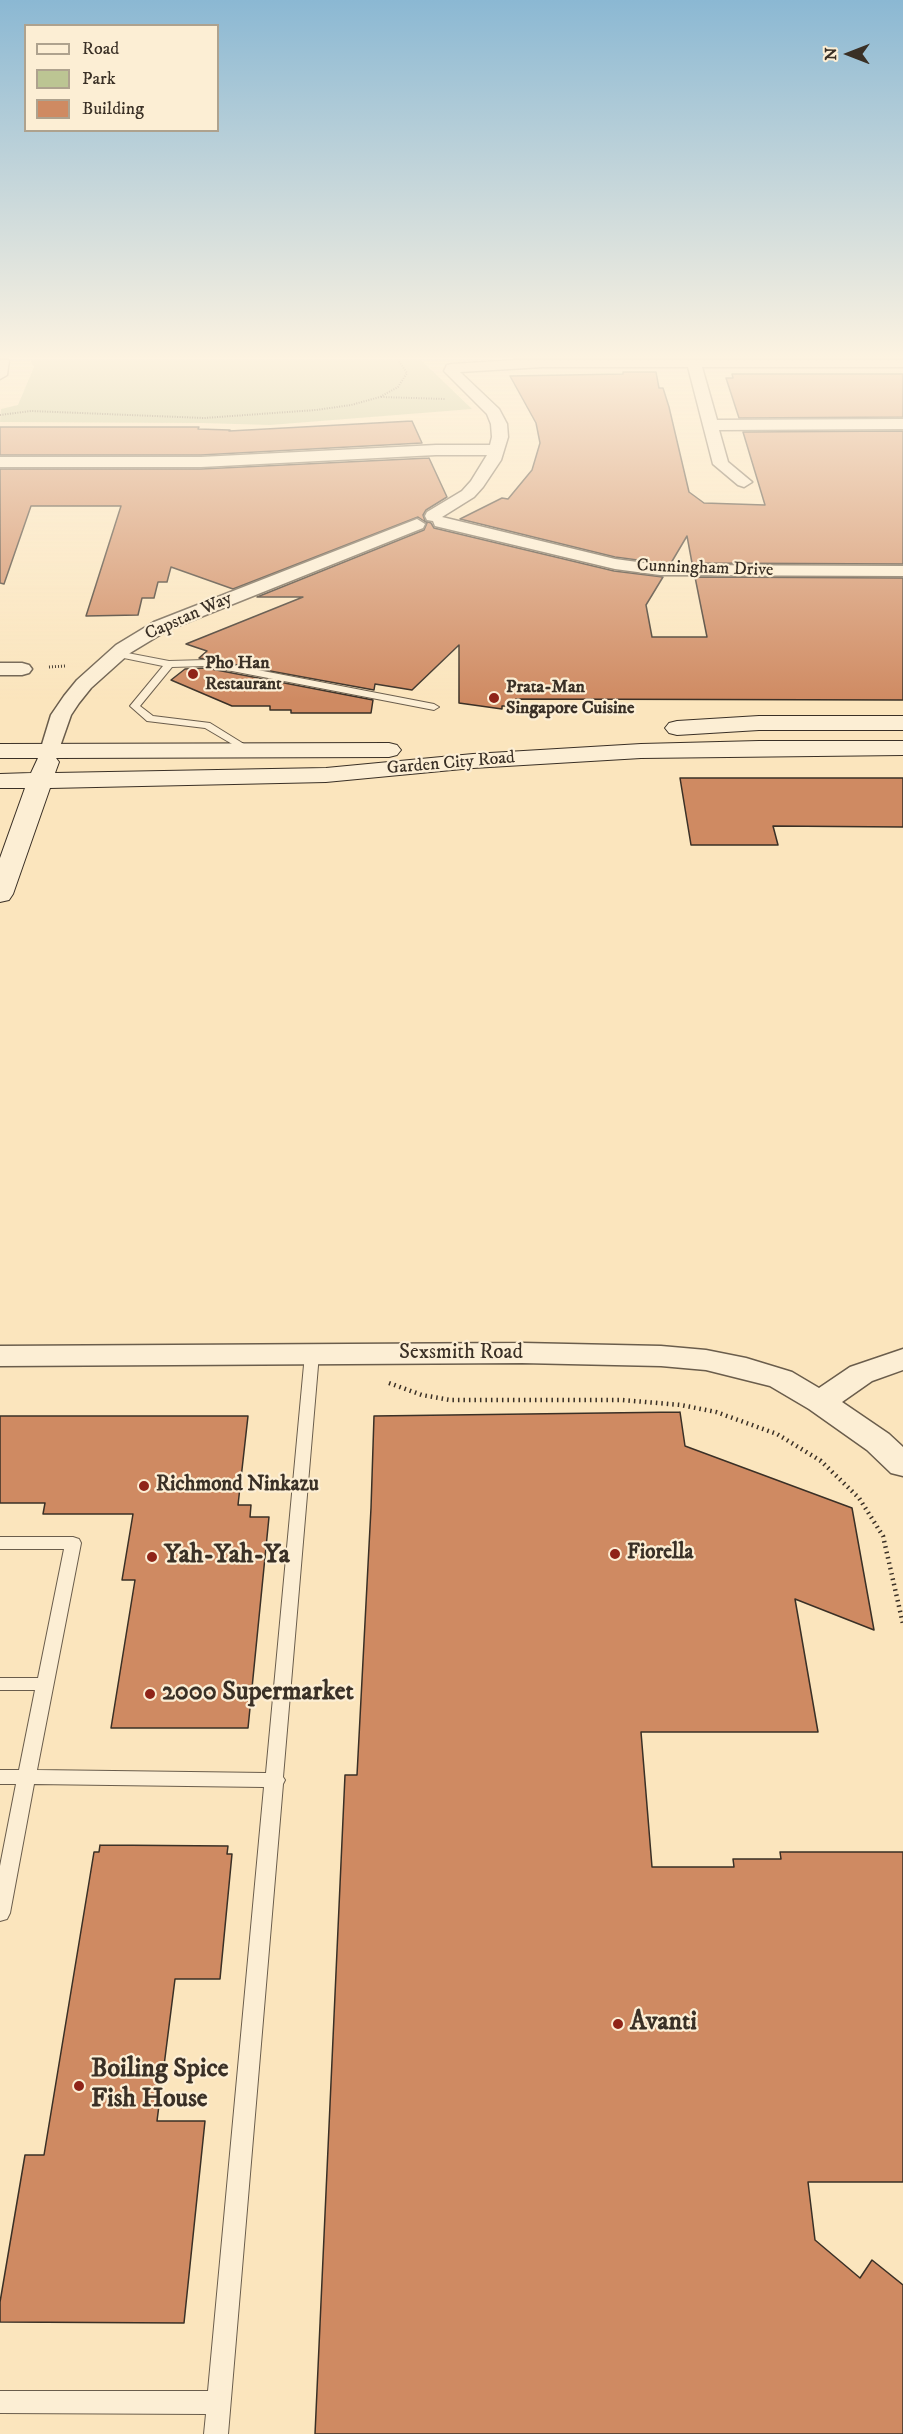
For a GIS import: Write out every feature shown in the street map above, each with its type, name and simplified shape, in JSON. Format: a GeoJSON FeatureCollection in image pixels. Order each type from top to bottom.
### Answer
{"type":"FeatureCollection","features":[{"type":"Feature","properties":{"kind":"main road","name":"Garden City Road"},"geometry":{"type":"LineString","coordinates":[[0,752],[389,750],[759,723],[903,723]]}},
{"type":"Feature","properties":{"kind":"main road","name":"Garden City Road"},"geometry":{"type":"LineString","coordinates":[[0,781],[166,780],[326,775],[536,756],[641,751],[903,748]]}},
{"type":"Feature","properties":{"kind":"main road"},"geometry":{"type":"LineString","coordinates":[[40,781],[76,771],[266,762],[389,750]]}},
{"type":"Feature","properties":{"kind":"main road"},"geometry":{"type":"LineString","coordinates":[[0,761],[50,751]]}},
{"type":"Feature","properties":{"kind":"main road","name":"Capstan Way"},"geometry":{"type":"LineString","coordinates":[[0,894],[50,751]]}},
{"type":"Feature","properties":{"kind":"street","name":"Capstan Way"},"geometry":{"type":"LineString","coordinates":[[50,751],[61,715],[70,700],[117,654],[161,626],[430,521],[468,494],[485,474]]}},
{"type":"Feature","properties":{"kind":"street"},"geometry":{"type":"LineString","coordinates":[[733,474],[744,482]]}},
{"type":"Feature","properties":{"kind":"street","name":"Cunningham Drive"},"geometry":{"type":"LineString","coordinates":[[430,521],[615,564],[660,570],[903,571]]}},
{"type":"Feature","properties":{"kind":"street"},"geometry":{"type":"LineString","coordinates":[[0,669],[22,669]]}},
{"type":"Feature","properties":{"kind":"street","name":"Sexsmith Road"},"geometry":{"type":"LineString","coordinates":[[0,1356],[533,1353],[683,1358],[746,1368],[781,1379],[820,1401],[878,1442],[903,1465]]}},
{"type":"Feature","properties":{"kind":"street"},"geometry":{"type":"LineString","coordinates":[[820,1401],[861,1374],[903,1359]]}},
{"type":"Feature","properties":{"kind":"lane"},"geometry":{"type":"LineString","coordinates":[[117,654],[169,664],[206,663],[434,708]]}},
{"type":"Feature","properties":{"kind":"lane"},"geometry":{"type":"LineString","coordinates":[[169,664],[135,706],[150,719],[207,725],[249,751]]}},
{"type":"Feature","properties":{"kind":"lane"},"geometry":{"type":"LineString","coordinates":[[216,2434],[276,1780],[312,1354]]}},
{"type":"Feature","properties":{"kind":"lane"},"geometry":{"type":"LineString","coordinates":[[0,1543],[73,1543],[27,1778],[3,1878],[0,1912]]}},
{"type":"Feature","properties":{"kind":"lane"},"geometry":{"type":"LineString","coordinates":[[0,1684],[45,1684]]}},
{"type":"Feature","properties":{"kind":"lane"},"geometry":{"type":"LineString","coordinates":[[0,1777],[276,1780]]}},
{"type":"Feature","properties":{"kind":"lane"},"geometry":{"type":"LineString","coordinates":[[0,2402],[219,2403]]}},
{"type":"Feature","properties":{"kind":"path"},"geometry":{"type":"LineString","coordinates":[[378,1379],[422,1395],[450,1400],[622,1400],[681,1404],[716,1412],[777,1434],[821,1461],[859,1498],[883,1536],[903,1624]]}},
{"type":"Feature","properties":{"kind":"building"},"geometry":{"type":"Polygon","coordinates":[[[0,474],[436,474],[447,497],[426,510],[423,515],[425,521],[431,523],[434,528],[614,571],[663,577],[646,605],[652,637],[707,637],[695,577],[903,578],[903,700],[516,699],[516,706],[502,706],[502,709],[459,703],[459,645],[412,690],[375,684],[374,690],[199,658],[207,651],[186,644],[303,597],[257,597],[424,530],[427,523],[418,517],[233,589],[171,567],[167,582],[158,582],[154,598],[142,598],[138,615],[86,616],[121,506],[31,506],[4,584],[0,583],[0,474]]]}},
{"type":"Feature","properties":{"kind":"building"},"geometry":{"type":"Polygon","coordinates":[[[529,474],[685,474],[689,492],[704,503],[765,505],[756,474],[903,474],[903,564],[692,563],[687,536],[671,563],[660,563],[615,557],[460,519],[502,498],[508,499],[529,474]]]}},
{"type":"Feature","properties":{"kind":"building"},"geometry":{"type":"Polygon","coordinates":[[[206,668],[373,700],[371,713],[291,713],[291,710],[270,710],[270,706],[232,706],[171,680],[185,669],[206,668]]]}},
{"type":"Feature","properties":{"kind":"building"},"geometry":{"type":"Polygon","coordinates":[[[680,778],[903,778],[903,827],[773,826],[778,845],[691,845],[680,778]]]}},
{"type":"Feature","properties":{"kind":"building","name":"Avanti"},"geometry":{"type":"Polygon","coordinates":[[[680,1412],[685,1446],[852,1508],[874,1630],[795,1599],[818,1732],[641,1732],[652,1867],[734,1867],[733,1859],[781,1859],[780,1852],[903,1852],[903,2182],[808,2182],[815,2240],[860,2278],[872,2260],[903,2285],[903,2434],[315,2434],[345,1775],[357,1775],[374,1416],[680,1412]]]}},
{"type":"Feature","properties":{"kind":"building"},"geometry":{"type":"Polygon","coordinates":[[[0,1416],[248,1416],[238,1505],[251,1505],[250,1517],[269,1517],[248,1728],[111,1728],[135,1580],[122,1580],[133,1514],[43,1514],[45,1503],[0,1503],[0,1416]]]}},
{"type":"Feature","properties":{"kind":"building"},"geometry":{"type":"Polygon","coordinates":[[[100,1845],[228,1846],[227,1854],[232,1854],[220,1979],[175,1979],[157,2121],[205,2121],[184,2323],[0,2322],[0,2302],[25,2155],[44,2155],[94,1852],[99,1852],[100,1845]]]}},
{"type":"Feature","properties":{"kind":"place","name":"Pho Han Restaurant"},"geometry":{"type":"Point","coordinates":[193,674]}},
{"type":"Feature","properties":{"kind":"place","name":"Prata-Man Singapore Cuisine"},"geometry":{"type":"Point","coordinates":[494,698]}},
{"type":"Feature","properties":{"kind":"place","name":"Richmond Ninkazu"},"geometry":{"type":"Point","coordinates":[144,1486]}},
{"type":"Feature","properties":{"kind":"place","name":"Fiorella"},"geometry":{"type":"Point","coordinates":[615,1554]}},
{"type":"Feature","properties":{"kind":"place","name":"Yah-Yah-Ya"},"geometry":{"type":"Point","coordinates":[152,1557]}},
{"type":"Feature","properties":{"kind":"place","name":"2000 Supermarket"},"geometry":{"type":"Point","coordinates":[150,1694]}},
{"type":"Feature","properties":{"kind":"place","name":"Avanti"},"geometry":{"type":"Point","coordinates":[618,2024]}},
{"type":"Feature","properties":{"kind":"place","name":"Boiling Spice Fish House"},"geometry":{"type":"Point","coordinates":[79,2086]}}]}
